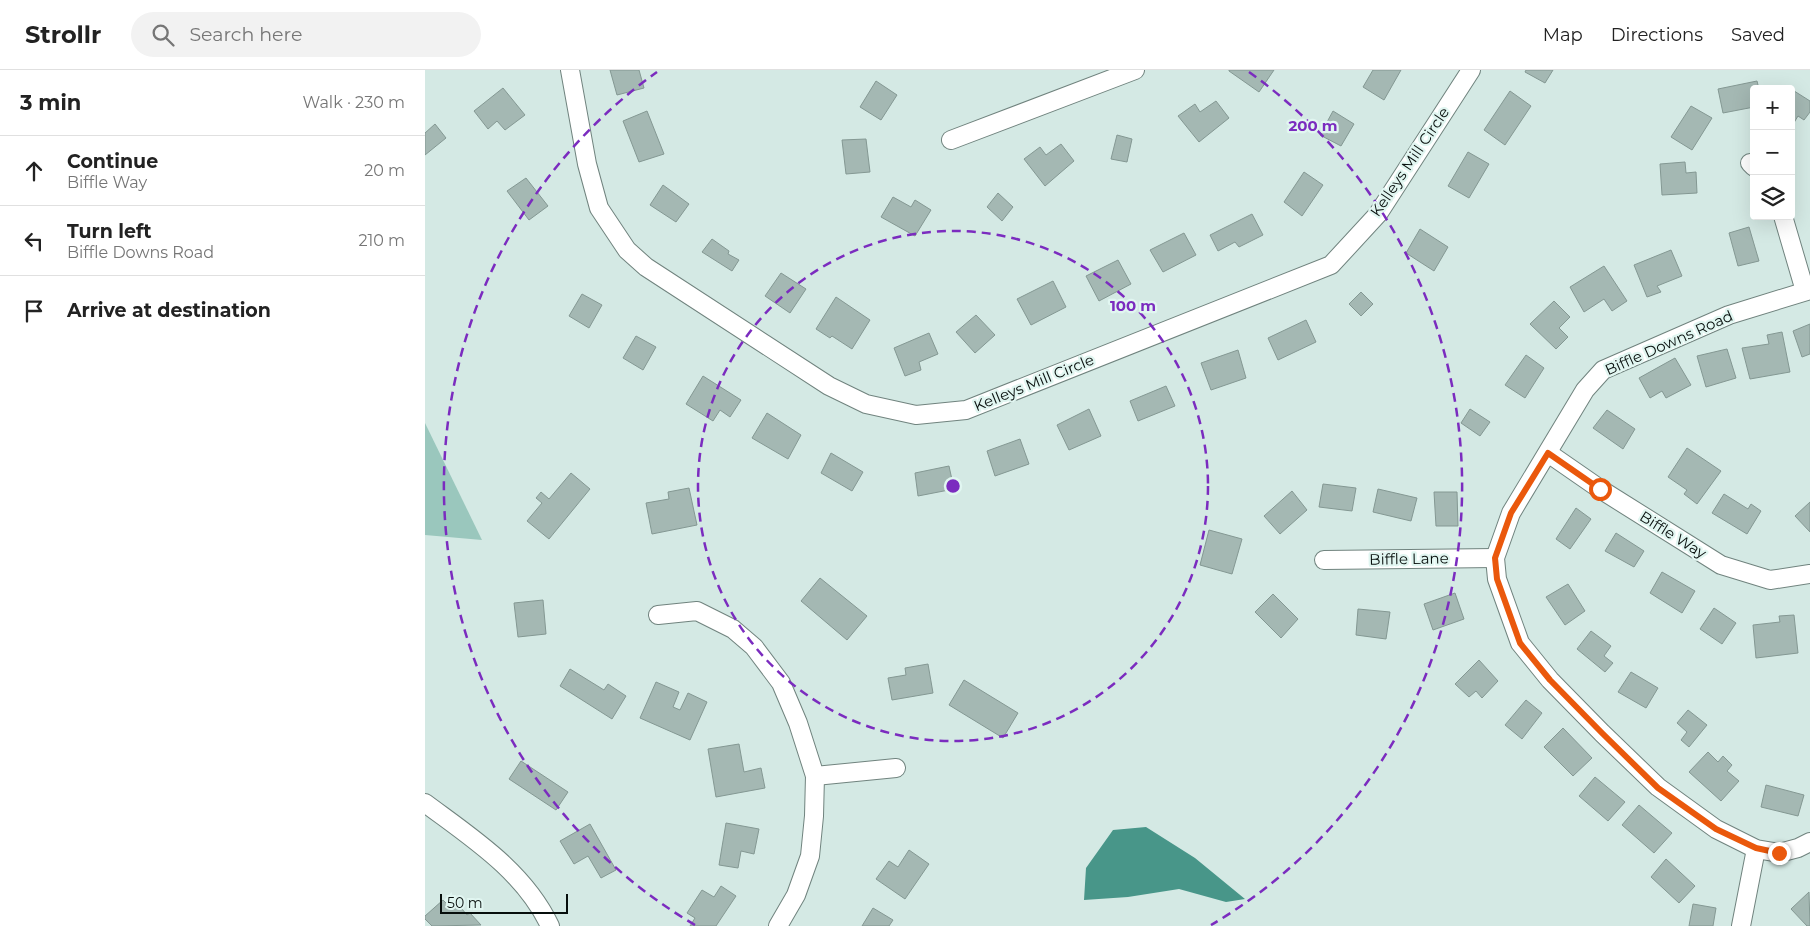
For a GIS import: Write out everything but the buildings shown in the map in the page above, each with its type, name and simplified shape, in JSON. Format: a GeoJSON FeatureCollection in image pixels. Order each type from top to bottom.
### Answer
{"type":"FeatureCollection","features":[{"type":"Feature","properties":{"kind":"street","name":"Kelleys Mill Circle"},"geometry":{"type":"LineString","coordinates":[[570,70],[587,164],[599,208],[627,250],[646,267],[829,386],[866,404],[916,414],[966,410],[1331,265],[1378,214],[1471,70]]}},
{"type":"Feature","properties":{"kind":"street"},"geometry":{"type":"LineString","coordinates":[[951,140],[1135,70]]}},
{"type":"Feature","properties":{"kind":"street"},"geometry":{"type":"LineString","coordinates":[[1784,220],[1808,290]]}},
{"type":"Feature","properties":{"kind":"street","name":"Biffle Downs Road"},"geometry":{"type":"LineString","coordinates":[[1808,290],[1729,315],[1603,370],[1585,390],[1511,513],[1495,558],[1497,579],[1520,643],[1550,680],[1658,788],[1716,829],[1756,848],[1779,853],[1799,848],[1810,842]]}},
{"type":"Feature","properties":{"kind":"street","name":"Biffle Way"},"geometry":{"type":"LineString","coordinates":[[1548,453],[1600,489],[1721,565],[1770,580],[1810,574]]}},
{"type":"Feature","properties":{"kind":"street","name":"Biffle Lane"},"geometry":{"type":"LineString","coordinates":[[1324,560],[1495,558]]}},
{"type":"Feature","properties":{"kind":"street"},"geometry":{"type":"LineString","coordinates":[[658,615],[697,611],[733,629],[753,647],[781,683],[798,723],[815,776],[814,816],[810,856],[796,895],[778,926]]}},
{"type":"Feature","properties":{"kind":"street"},"geometry":{"type":"LineString","coordinates":[[815,776],[896,768]]}},
{"type":"Feature","properties":{"kind":"street"},"geometry":{"type":"LineString","coordinates":[[425,803],[493,853],[511,871],[543,911],[550,926]]}},
{"type":"Feature","properties":{"kind":"street"},"geometry":{"type":"LineString","coordinates":[[1741,926],[1756,848]]}},
{"type":"Feature","properties":{"kind":"shaded area"},"geometry":{"type":"Polygon","coordinates":[[[425,423],[482,540],[425,535],[425,423]]]}},
{"type":"Feature","properties":{"kind":"shaded area"},"geometry":{"type":"Polygon","coordinates":[[[1146,827],[1195,858],[1245,899],[1226,902],[1179,889],[1128,897],[1084,900],[1086,868],[1113,830],[1146,827]]]}},
{"type":"Feature","properties":{"kind":"route"},"geometry":{"type":"LineString","coordinates":[[1600,489],[1548,453],[1511,513],[1495,558],[1497,579],[1520,643],[1550,680],[1658,788],[1716,829],[1756,848],[1779,853]]}}]}
